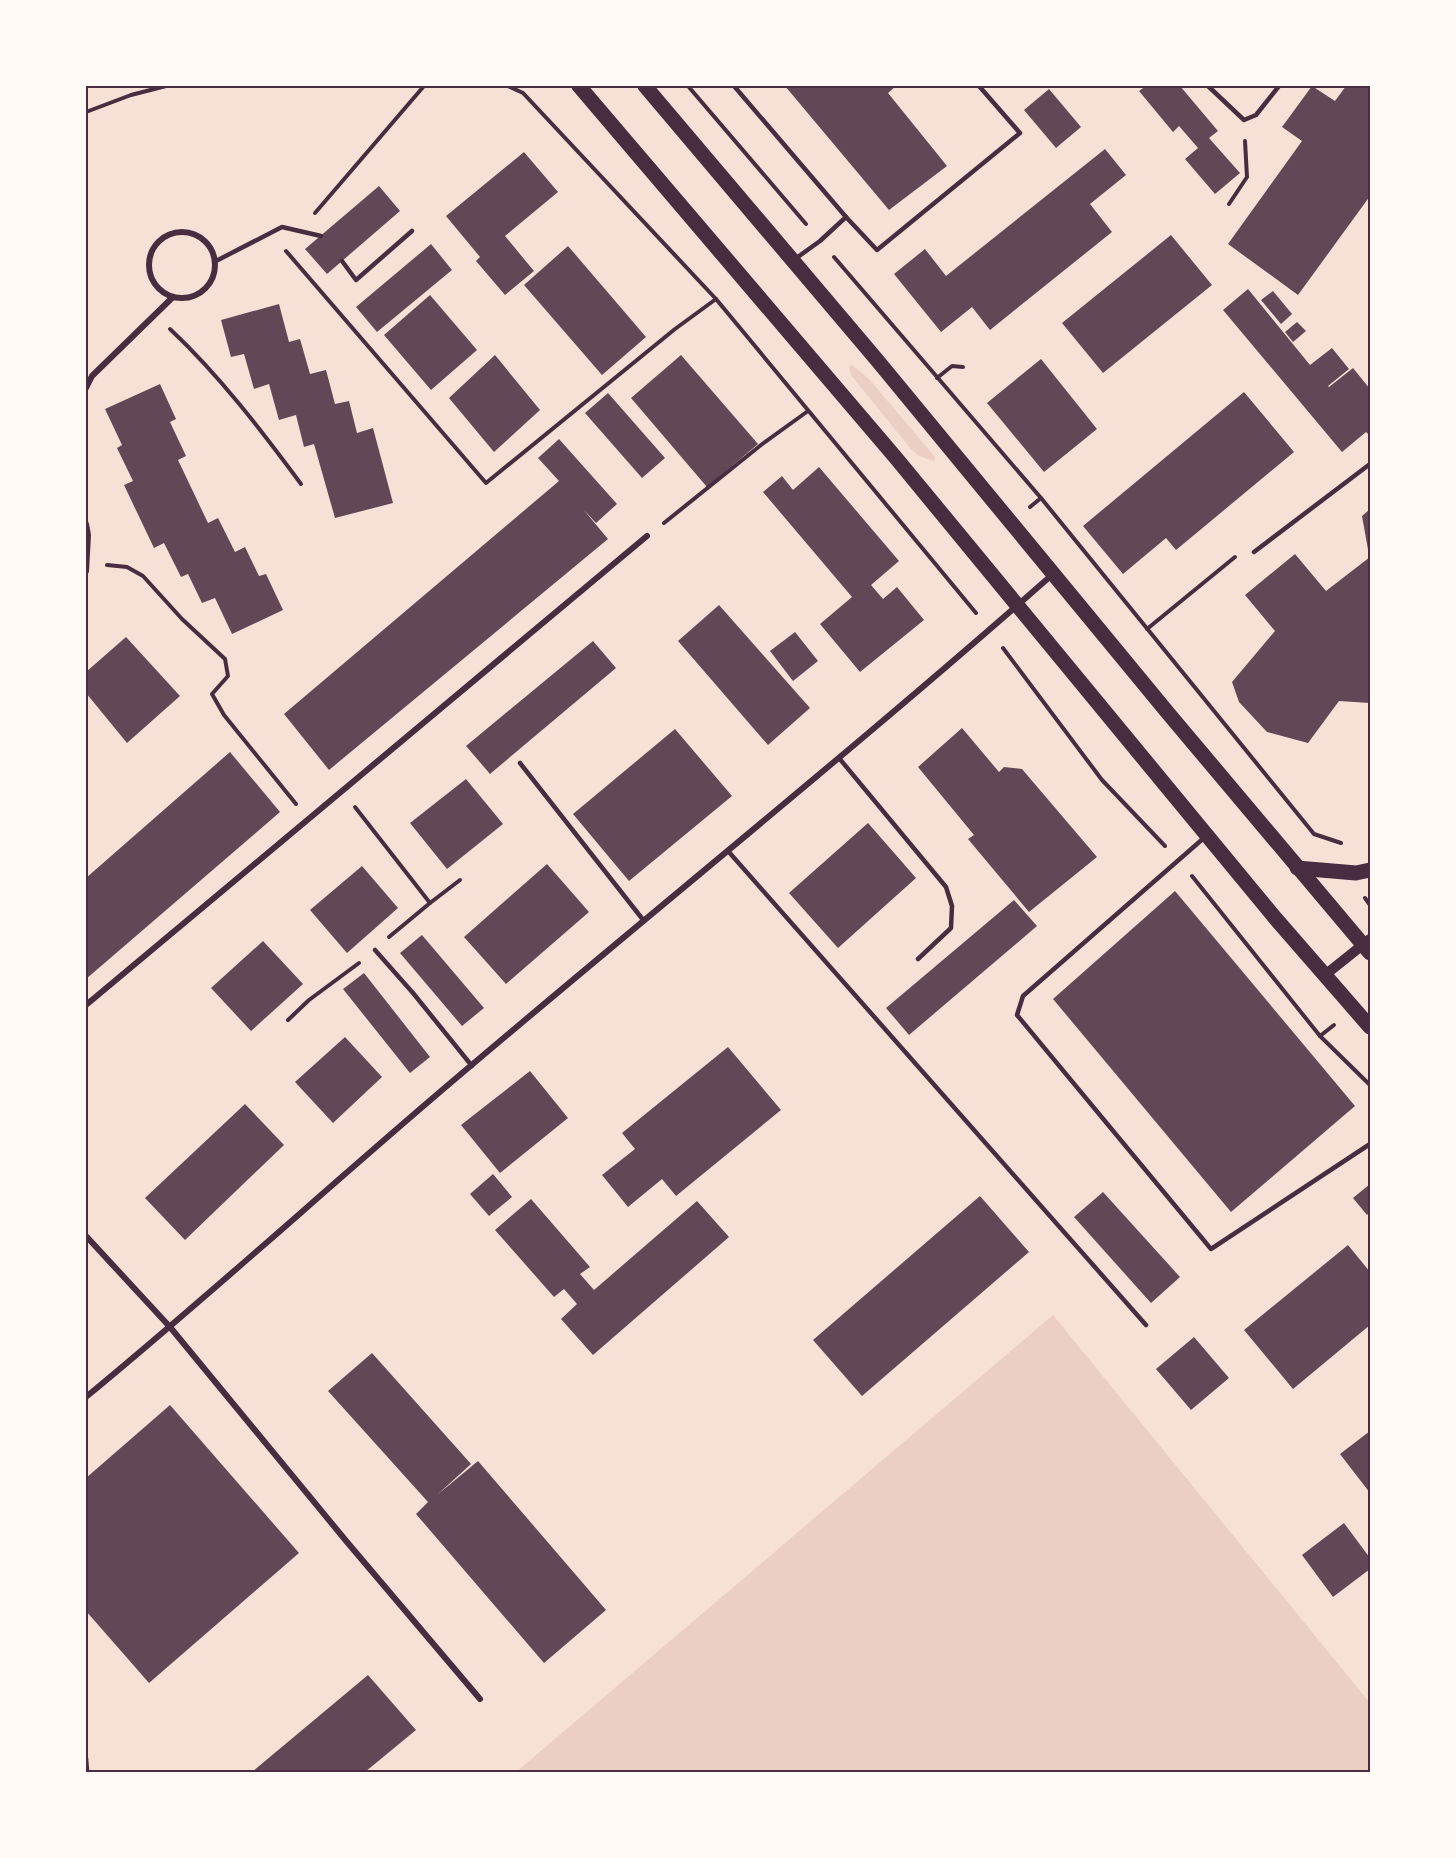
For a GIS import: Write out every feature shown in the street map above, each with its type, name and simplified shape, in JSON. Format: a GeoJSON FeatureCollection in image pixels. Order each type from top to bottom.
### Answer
{"type":"FeatureCollection","features":[{"type":"Feature","properties":{"kind":"main road"},"geometry":{"type":"LineString","coordinates":[[579,86],[896,458],[1207,836],[1371,1027]]}},
{"type":"Feature","properties":{"kind":"main road"},"geometry":{"type":"LineString","coordinates":[[645,86],[877,360],[1297,867],[1368,946]]}},
{"type":"Feature","properties":{"kind":"main road"},"geometry":{"type":"LineString","coordinates":[[1297,867],[1363,872]]}},
{"type":"Feature","properties":{"kind":"street"},"geometry":{"type":"LineString","coordinates":[[183,231],[195,233],[206,240],[213,249],[216,261],[215,274],[209,286],[199,294],[186,298],[173,297],[162,292],[154,283],[149,259],[153,248],[161,238],[183,231]]}},
{"type":"Feature","properties":{"kind":"street"},"geometry":{"type":"LineString","coordinates":[[86,388],[92,376],[173,297]]}},
{"type":"Feature","properties":{"kind":"street"},"geometry":{"type":"LineString","coordinates":[[86,524],[88,535],[86,568]]}},
{"type":"Feature","properties":{"kind":"street"},"geometry":{"type":"LineString","coordinates":[[86,1005],[647,536]]}},
{"type":"Feature","properties":{"kind":"street"},"geometry":{"type":"LineString","coordinates":[[86,1397],[472,1066],[839,758],[1053,573]]}},
{"type":"Feature","properties":{"kind":"street"},"geometry":{"type":"LineString","coordinates":[[1325,975],[1368,946]]}},
{"type":"Feature","properties":{"kind":"street"},"geometry":{"type":"LineString","coordinates":[[86,1236],[170,1327],[480,1699]]}},
{"type":"Feature","properties":{"kind":"lane"},"geometry":{"type":"LineString","coordinates":[[734,86],[877,250],[1020,133],[979,86]]}},
{"type":"Feature","properties":{"kind":"lane"},"geometry":{"type":"LineString","coordinates":[[1208,86],[1244,120],[1256,115],[1279,86]]}},
{"type":"Feature","properties":{"kind":"lane"},"geometry":{"type":"LineString","coordinates":[[793,261],[820,241],[846,217]]}},
{"type":"Feature","properties":{"kind":"lane"},"geometry":{"type":"LineString","coordinates":[[216,261],[282,227],[321,236]]}},
{"type":"Feature","properties":{"kind":"lane"},"geometry":{"type":"LineString","coordinates":[[342,261],[356,280],[412,231]]}},
{"type":"Feature","properties":{"kind":"lane"},"geometry":{"type":"LineString","coordinates":[[1254,552],[1371,464]]}},
{"type":"Feature","properties":{"kind":"lane"},"geometry":{"type":"LineString","coordinates":[[839,758],[946,887],[952,906],[951,928],[918,959]]}},
{"type":"Feature","properties":{"kind":"lane"},"geometry":{"type":"LineString","coordinates":[[520,763],[644,921]]}},
{"type":"Feature","properties":{"kind":"lane"},"geometry":{"type":"LineString","coordinates":[[1207,836],[1023,996],[1017,1015],[1211,1249],[1371,1144]]}},
{"type":"Feature","properties":{"kind":"lane"},"geometry":{"type":"LineString","coordinates":[[728,851],[1146,1325]]}},
{"type":"Feature","properties":{"kind":"lane"},"geometry":{"type":"LineString","coordinates":[[375,950],[472,1066]]}},
{"type":"Feature","properties":{"kind":"lane"},"geometry":{"type":"LineString","coordinates":[[86,1758],[86,1772]]}},
{"type":"Feature","properties":{"kind":"path"},"geometry":{"type":"LineString","coordinates":[[86,112],[131,95],[166,86]]}},
{"type":"Feature","properties":{"kind":"path"},"geometry":{"type":"LineString","coordinates":[[299,231],[424,86]]}},
{"type":"Feature","properties":{"kind":"path"},"geometry":{"type":"LineString","coordinates":[[508,86],[523,93],[716,298],[989,629],[1102,780],[1178,859],[1320,1036],[1371,1085]]}},
{"type":"Feature","properties":{"kind":"path"},"geometry":{"type":"LineString","coordinates":[[688,86],[1041,498],[1314,834],[1351,846],[1363,872]]}},
{"type":"Feature","properties":{"kind":"path"},"geometry":{"type":"LineString","coordinates":[[1229,204],[1247,177],[1244,120]]}},
{"type":"Feature","properties":{"kind":"path"},"geometry":{"type":"LineString","coordinates":[[282,227],[285,249],[486,483],[716,298]]}},
{"type":"Feature","properties":{"kind":"path"},"geometry":{"type":"LineString","coordinates":[[155,315],[196,355],[237,402],[301,484]]}},
{"type":"Feature","properties":{"kind":"path"},"geometry":{"type":"LineString","coordinates":[[937,378],[952,366],[963,367]]}},
{"type":"Feature","properties":{"kind":"path"},"geometry":{"type":"LineString","coordinates":[[647,536],[808,411]]}},
{"type":"Feature","properties":{"kind":"path"},"geometry":{"type":"LineString","coordinates":[[1147,629],[1240,552],[1254,552]]}},
{"type":"Feature","properties":{"kind":"path"},"geometry":{"type":"LineString","coordinates":[[86,568],[109,565],[127,567],[143,576],[182,619],[225,659],[228,676],[212,694],[224,715],[308,818]]}},
{"type":"Feature","properties":{"kind":"path"},"geometry":{"type":"LineString","coordinates":[[341,790],[430,903]]}},
{"type":"Feature","properties":{"kind":"path"},"geometry":{"type":"LineString","coordinates":[[288,1020],[309,1000],[375,950],[460,880]]}},
{"type":"Feature","properties":{"kind":"shaded area"},"geometry":{"type":"Polygon","coordinates":[[[852,365],[869,379],[935,457],[934,461],[919,456],[911,449],[851,375],[849,366],[852,365]]]}},
{"type":"Feature","properties":{"kind":"shaded area"},"geometry":{"type":"Polygon","coordinates":[[[1053,1315],[1370,1703],[1370,1772],[516,1772],[1053,1315]]]}},
{"type":"Feature","properties":{"kind":"building"},"geometry":{"type":"Polygon","coordinates":[[[785,86],[896,86],[888,93],[947,166],[889,210],[785,86]]]}},
{"type":"Feature","properties":{"kind":"building"},"geometry":{"type":"Polygon","coordinates":[[[1146,86],[1180,86],[1218,131],[1209,138],[1240,173],[1215,194],[1185,159],[1198,148],[1179,126],[1173,132],[1139,91],[1146,86]]]}},
{"type":"Feature","properties":{"kind":"building"},"geometry":{"type":"Polygon","coordinates":[[[1312,86],[1335,101],[1346,86],[1370,86],[1370,196],[1298,295],[1228,244],[1302,141],[1282,127],[1312,86]]]}},
{"type":"Feature","properties":{"kind":"building"},"geometry":{"type":"Polygon","coordinates":[[[1049,89],[1081,127],[1056,148],[1024,110],[1049,89]]]}},
{"type":"Feature","properties":{"kind":"building"},"geometry":{"type":"Polygon","coordinates":[[[1105,149],[1126,175],[1090,204],[1112,232],[990,330],[972,307],[941,332],[894,274],[925,249],[946,276],[1105,149]]]}},
{"type":"Feature","properties":{"kind":"building"},"geometry":{"type":"Polygon","coordinates":[[[524,152],[558,192],[505,236],[534,271],[505,295],[476,261],[480,257],[446,216],[524,152]]]}},
{"type":"Feature","properties":{"kind":"building"},"geometry":{"type":"Polygon","coordinates":[[[379,186],[400,211],[327,274],[305,249],[379,186]]]}},
{"type":"Feature","properties":{"kind":"building"},"geometry":{"type":"Polygon","coordinates":[[[1171,235],[1212,285],[1103,373],[1062,323],[1171,235]]]}},
{"type":"Feature","properties":{"kind":"building"},"geometry":{"type":"Polygon","coordinates":[[[431,244],[452,270],[377,332],[356,307],[431,244]]]}},
{"type":"Feature","properties":{"kind":"building"},"geometry":{"type":"Polygon","coordinates":[[[568,246],[646,337],[602,375],[524,285],[568,246]]]}},
{"type":"Feature","properties":{"kind":"building"},"geometry":{"type":"Polygon","coordinates":[[[1248,289],[1310,365],[1332,348],[1349,369],[1329,387],[1353,368],[1370,389],[1370,432],[1368,434],[1366,432],[1342,452],[1223,310],[1248,289]]]}},
{"type":"Feature","properties":{"kind":"building"},"geometry":{"type":"Polygon","coordinates":[[[1273,291],[1292,314],[1281,324],[1261,300],[1273,291]]]}},
{"type":"Feature","properties":{"kind":"building"},"geometry":{"type":"Polygon","coordinates":[[[430,295],[477,350],[431,390],[384,335],[430,295]]]}},
{"type":"Feature","properties":{"kind":"building"},"geometry":{"type":"Polygon","coordinates":[[[279,304],[289,342],[300,339],[310,374],[326,370],[335,404],[349,401],[357,433],[373,428],[393,503],[335,518],[314,444],[304,447],[296,415],[279,420],[269,384],[254,389],[244,354],[231,357],[221,320],[279,304]]]}},
{"type":"Feature","properties":{"kind":"building"},"geometry":{"type":"Polygon","coordinates":[[[1297,322],[1306,331],[1293,342],[1285,332],[1297,322]]]}},
{"type":"Feature","properties":{"kind":"building"},"geometry":{"type":"Polygon","coordinates":[[[495,355],[540,410],[494,452],[449,398],[495,355]]]}},
{"type":"Feature","properties":{"kind":"building"},"geometry":{"type":"Polygon","coordinates":[[[681,355],[758,444],[707,487],[631,398],[681,355]]]}},
{"type":"Feature","properties":{"kind":"building"},"geometry":{"type":"Polygon","coordinates":[[[1041,359],[1097,429],[1044,472],[987,403],[1041,359]]]}},
{"type":"Feature","properties":{"kind":"building"},"geometry":{"type":"Polygon","coordinates":[[[160,384],[176,419],[170,422],[186,456],[178,460],[208,523],[218,518],[235,552],[245,547],[259,576],[266,574],[283,610],[232,634],[215,598],[202,603],[188,574],[181,577],[164,543],[154,548],[124,485],[133,481],[117,448],[122,445],[105,409],[160,384]]]}},
{"type":"Feature","properties":{"kind":"building"},"geometry":{"type":"Polygon","coordinates":[[[1244,392],[1294,452],[1176,550],[1166,538],[1123,574],[1083,526],[1244,392]]]}},
{"type":"Feature","properties":{"kind":"building"},"geometry":{"type":"Polygon","coordinates":[[[608,393],[665,458],[642,478],[585,413],[608,393]]]}},
{"type":"Feature","properties":{"kind":"building"},"geometry":{"type":"Polygon","coordinates":[[[559,439],[617,504],[596,523],[583,509],[608,539],[329,770],[284,714],[559,481],[538,458],[559,439]]]}},
{"type":"Feature","properties":{"kind":"building"},"geometry":{"type":"Polygon","coordinates":[[[819,467],[899,561],[871,585],[883,599],[897,587],[924,620],[860,672],[820,624],[852,597],[763,492],[782,476],[793,490],[819,467]]]}},
{"type":"Feature","properties":{"kind":"building"},"geometry":{"type":"Polygon","coordinates":[[[1370,509],[1370,555],[1369,555],[1362,516],[1370,509]]]}},
{"type":"Feature","properties":{"kind":"building"},"geometry":{"type":"Polygon","coordinates":[[[1295,554],[1326,591],[1370,557],[1370,703],[1339,701],[1308,743],[1267,732],[1239,702],[1232,682],[1275,631],[1245,595],[1295,554]]]}},
{"type":"Feature","properties":{"kind":"building"},"geometry":{"type":"Polygon","coordinates":[[[719,605],[810,708],[768,745],[678,641],[719,605]]]}},
{"type":"Feature","properties":{"kind":"building"},"geometry":{"type":"Polygon","coordinates":[[[795,632],[818,661],[793,681],[770,651],[795,632]]]}},
{"type":"Feature","properties":{"kind":"building"},"geometry":{"type":"Polygon","coordinates":[[[126,637],[180,696],[127,743],[86,693],[86,672],[126,637]]]}},
{"type":"Feature","properties":{"kind":"building"},"geometry":{"type":"Polygon","coordinates":[[[593,641],[616,668],[490,774],[466,746],[593,641]]]}},
{"type":"Feature","properties":{"kind":"building"},"geometry":{"type":"Polygon","coordinates":[[[962,728],[999,772],[1004,767],[1022,769],[1097,857],[1029,912],[968,839],[974,835],[918,767],[962,728]]]}},
{"type":"Feature","properties":{"kind":"building"},"geometry":{"type":"Polygon","coordinates":[[[675,729],[732,796],[629,881],[573,814],[675,729]]]}},
{"type":"Feature","properties":{"kind":"building"},"geometry":{"type":"Polygon","coordinates":[[[230,752],[280,812],[86,979],[86,878],[230,752]]]}},
{"type":"Feature","properties":{"kind":"building"},"geometry":{"type":"Polygon","coordinates":[[[466,779],[503,824],[447,869],[410,823],[466,779]]]}},
{"type":"Feature","properties":{"kind":"building"},"geometry":{"type":"Polygon","coordinates":[[[868,823],[916,878],[838,948],[789,893],[868,823]]]}},
{"type":"Feature","properties":{"kind":"building"},"geometry":{"type":"Polygon","coordinates":[[[547,864],[589,912],[506,984],[464,937],[547,864]]]}},
{"type":"Feature","properties":{"kind":"building"},"geometry":{"type":"Polygon","coordinates":[[[362,866],[398,908],[347,953],[310,910],[362,866]]]}},
{"type":"Feature","properties":{"kind":"building"},"geometry":{"type":"Polygon","coordinates":[[[1175,891],[1355,1106],[1231,1212],[1053,999],[1175,891]]]}},
{"type":"Feature","properties":{"kind":"building"},"geometry":{"type":"Polygon","coordinates":[[[1014,900],[1037,926],[909,1035],[886,1008],[1014,900]]]}},
{"type":"Feature","properties":{"kind":"building"},"geometry":{"type":"Polygon","coordinates":[[[422,935],[484,1008],[462,1026],[400,953],[422,935]]]}},
{"type":"Feature","properties":{"kind":"building"},"geometry":{"type":"Polygon","coordinates":[[[263,941],[303,984],[251,1031],[211,988],[263,941]]]}},
{"type":"Feature","properties":{"kind":"building"},"geometry":{"type":"Polygon","coordinates":[[[364,973],[430,1057],[410,1073],[343,989],[364,973]]]}},
{"type":"Feature","properties":{"kind":"building"},"geometry":{"type":"Polygon","coordinates":[[[345,1037],[382,1077],[333,1123],[295,1082],[345,1037]]]}},
{"type":"Feature","properties":{"kind":"building"},"geometry":{"type":"Polygon","coordinates":[[[728,1047],[781,1110],[676,1196],[662,1179],[628,1207],[602,1175],[635,1149],[622,1133],[728,1047]]]}},
{"type":"Feature","properties":{"kind":"building"},"geometry":{"type":"Polygon","coordinates":[[[530,1071],[568,1118],[500,1173],[461,1125],[530,1071]]]}},
{"type":"Feature","properties":{"kind":"building"},"geometry":{"type":"Polygon","coordinates":[[[245,1104],[284,1145],[185,1240],[145,1198],[245,1104]]]}},
{"type":"Feature","properties":{"kind":"building"},"geometry":{"type":"Polygon","coordinates":[[[493,1174],[512,1197],[489,1216],[470,1194],[493,1174]]]}},
{"type":"Feature","properties":{"kind":"building"},"geometry":{"type":"Polygon","coordinates":[[[1370,1184],[1370,1212],[1367,1215],[1353,1198],[1370,1184]]]}},
{"type":"Feature","properties":{"kind":"building"},"geometry":{"type":"Polygon","coordinates":[[[1103,1192],[1180,1277],[1151,1303],[1074,1217],[1103,1192]]]}},
{"type":"Feature","properties":{"kind":"building"},"geometry":{"type":"Polygon","coordinates":[[[980,1196],[1029,1252],[862,1396],[813,1340],[980,1196]]]}},
{"type":"Feature","properties":{"kind":"building"},"geometry":{"type":"Polygon","coordinates":[[[531,1199],[590,1267],[580,1274],[594,1290],[697,1201],[729,1237],[593,1355],[561,1319],[577,1304],[564,1289],[554,1297],[495,1230],[531,1199]]]}},
{"type":"Feature","properties":{"kind":"building"},"geometry":{"type":"Polygon","coordinates":[[[1348,1245],[1370,1272],[1370,1325],[1293,1389],[1244,1330],[1348,1245]]]}},
{"type":"Feature","properties":{"kind":"building"},"geometry":{"type":"Polygon","coordinates":[[[1194,1337],[1229,1378],[1191,1410],[1156,1369],[1194,1337]]]}},
{"type":"Feature","properties":{"kind":"building"},"geometry":{"type":"Polygon","coordinates":[[[372,1353],[471,1464],[437,1495],[478,1461],[606,1610],[544,1663],[416,1514],[428,1502],[328,1391],[372,1353]]]}},
{"type":"Feature","properties":{"kind":"building"},"geometry":{"type":"Polygon","coordinates":[[[170,1405],[299,1553],[149,1683],[86,1611],[86,1478],[170,1405]]]}},
{"type":"Feature","properties":{"kind":"building"},"geometry":{"type":"Polygon","coordinates":[[[1370,1431],[1370,1493],[1340,1454],[1370,1431]]]}},
{"type":"Feature","properties":{"kind":"building"},"geometry":{"type":"Polygon","coordinates":[[[1344,1523],[1370,1558],[1370,1569],[1333,1597],[1302,1555],[1344,1523]]]}},
{"type":"Feature","properties":{"kind":"building"},"geometry":{"type":"Polygon","coordinates":[[[368,1675],[416,1730],[365,1772],[252,1772],[368,1675]]]}}]}
